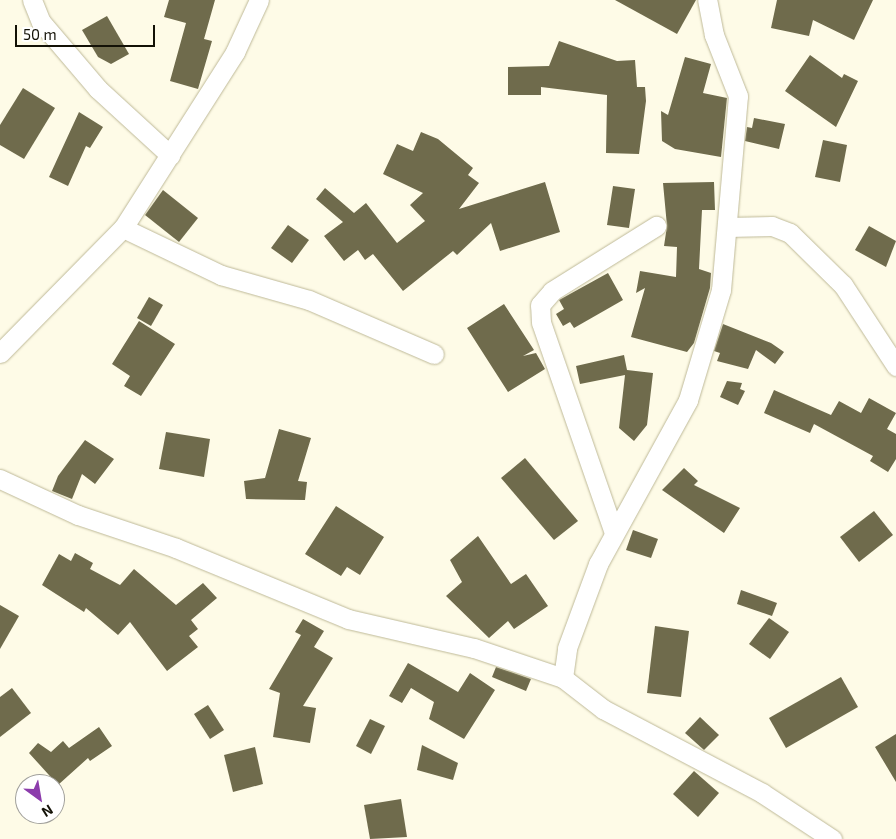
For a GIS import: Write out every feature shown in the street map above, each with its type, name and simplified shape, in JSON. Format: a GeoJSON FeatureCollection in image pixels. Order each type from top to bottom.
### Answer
{"type":"FeatureCollection","features":[{"type":"Feature","properties":{"kind":"street"},"geometry":{"type":"LineString","coordinates":[[32,0],[41,22],[98,88],[170,155]]}},
{"type":"Feature","properties":{"kind":"street"},"geometry":{"type":"LineString","coordinates":[[0,353],[123,228],[234,52],[259,0]]}},
{"type":"Feature","properties":{"kind":"street"},"geometry":{"type":"LineString","coordinates":[[563,678],[581,607],[614,532],[688,400],[721,290],[738,96],[714,35],[707,0]]}},
{"type":"Feature","properties":{"kind":"street"},"geometry":{"type":"LineString","coordinates":[[614,532],[541,322],[540,305],[552,291],[656,226]]}},
{"type":"Feature","properties":{"kind":"street"},"geometry":{"type":"LineString","coordinates":[[728,227],[772,226],[790,233],[843,285],[896,366]]}},
{"type":"Feature","properties":{"kind":"street"},"geometry":{"type":"LineString","coordinates":[[123,228],[221,274],[309,300],[434,354]]}},
{"type":"Feature","properties":{"kind":"street"},"geometry":{"type":"LineString","coordinates":[[0,479],[78,515],[176,548],[348,619],[474,648],[563,678],[603,709],[762,794],[832,839]]}},
{"type":"Feature","properties":{"kind":"building"},"geometry":{"type":"Polygon","coordinates":[[[169,0],[215,0],[204,39],[212,41],[198,89],[170,81],[186,23],[164,17],[169,0]]]}},
{"type":"Feature","properties":{"kind":"building"},"geometry":{"type":"Polygon","coordinates":[[[615,0],[696,0],[677,34],[615,0]]]}},
{"type":"Feature","properties":{"kind":"building"},"geometry":{"type":"Polygon","coordinates":[[[777,0],[873,0],[854,40],[813,20],[809,36],[771,28],[777,0]]]}},
{"type":"Feature","properties":{"kind":"building"},"geometry":{"type":"Polygon","coordinates":[[[107,16],[129,54],[111,64],[98,57],[82,30],[107,16]]]}},
{"type":"Feature","properties":{"kind":"building"},"geometry":{"type":"Polygon","coordinates":[[[559,41],[617,61],[635,60],[637,87],[645,87],[646,101],[639,154],[606,153],[607,95],[541,87],[541,95],[508,95],[508,67],[549,66],[559,41]]]}},
{"type":"Feature","properties":{"kind":"building"},"geometry":{"type":"Polygon","coordinates":[[[810,55],[842,78],[844,74],[858,81],[836,127],[785,91],[810,55]]]}},
{"type":"Feature","properties":{"kind":"building"},"geometry":{"type":"Polygon","coordinates":[[[685,57],[711,64],[703,93],[727,98],[721,157],[675,149],[662,141],[661,111],[668,115],[685,57]]]}},
{"type":"Feature","properties":{"kind":"building"},"geometry":{"type":"Polygon","coordinates":[[[23,88],[55,108],[24,159],[0,145],[0,125],[23,88]]]}},
{"type":"Feature","properties":{"kind":"building"},"geometry":{"type":"Polygon","coordinates":[[[79,112],[103,127],[90,148],[86,146],[68,186],[49,177],[79,112]]]}},
{"type":"Feature","properties":{"kind":"building"},"geometry":{"type":"Polygon","coordinates":[[[754,118],[785,124],[779,149],[745,141],[747,127],[752,128],[754,118]]]}},
{"type":"Feature","properties":{"kind":"building"},"geometry":{"type":"Polygon","coordinates":[[[421,132],[438,139],[473,168],[468,175],[479,183],[459,209],[545,182],[560,232],[500,251],[491,223],[457,255],[453,251],[403,291],[373,254],[365,260],[358,250],[344,261],[324,236],[343,222],[316,199],[325,188],[354,213],[366,203],[397,243],[425,221],[410,205],[423,193],[383,174],[397,144],[413,151],[421,132]]]}},
{"type":"Feature","properties":{"kind":"building"},"geometry":{"type":"Polygon","coordinates":[[[823,140],[847,145],[840,182],[815,177],[823,140]]]}},
{"type":"Feature","properties":{"kind":"building"},"geometry":{"type":"Polygon","coordinates":[[[714,182],[715,210],[702,210],[699,269],[711,273],[710,288],[694,343],[687,352],[631,337],[645,288],[636,293],[640,271],[676,277],[677,247],[664,246],[667,226],[663,183],[714,182]]]}},
{"type":"Feature","properties":{"kind":"building"},"geometry":{"type":"Polygon","coordinates":[[[613,186],[635,189],[629,228],[607,225],[613,186]]]}},
{"type":"Feature","properties":{"kind":"building"},"geometry":{"type":"Polygon","coordinates":[[[163,190],[198,218],[179,242],[145,215],[163,190]]]}},
{"type":"Feature","properties":{"kind":"building"},"geometry":{"type":"Polygon","coordinates":[[[288,225],[309,240],[292,263],[271,248],[288,225]]]}},
{"type":"Feature","properties":{"kind":"building"},"geometry":{"type":"Polygon","coordinates":[[[869,226],[896,241],[886,267],[855,250],[869,226]]]}},
{"type":"Feature","properties":{"kind":"building"},"geometry":{"type":"Polygon","coordinates":[[[608,273],[623,300],[574,328],[570,322],[563,326],[556,314],[564,309],[559,300],[608,273]]]}},
{"type":"Feature","properties":{"kind":"building"},"geometry":{"type":"Polygon","coordinates":[[[149,297],[163,305],[151,326],[137,318],[149,297]]]}},
{"type":"Feature","properties":{"kind":"building"},"geometry":{"type":"Polygon","coordinates":[[[504,304],[534,350],[523,356],[536,353],[545,369],[508,392],[467,328],[504,304]]]}},
{"type":"Feature","properties":{"kind":"building"},"geometry":{"type":"Polygon","coordinates":[[[139,321],[175,344],[141,396],[124,386],[130,376],[112,364],[139,321]]]}},
{"type":"Feature","properties":{"kind":"building"},"geometry":{"type":"Polygon","coordinates":[[[723,324],[771,343],[784,352],[775,364],[756,350],[748,369],[717,361],[720,353],[714,351],[723,324]]]}},
{"type":"Feature","properties":{"kind":"building"},"geometry":{"type":"Polygon","coordinates":[[[624,355],[627,370],[653,373],[647,425],[634,441],[619,428],[625,375],[580,384],[576,366],[624,355]]]}},
{"type":"Feature","properties":{"kind":"building"},"geometry":{"type":"Polygon","coordinates":[[[727,381],[742,383],[740,389],[745,391],[738,405],[720,397],[727,381]]]}},
{"type":"Feature","properties":{"kind":"building"},"geometry":{"type":"Polygon","coordinates":[[[774,390],[831,415],[839,401],[861,413],[869,398],[896,413],[887,429],[896,434],[896,459],[888,472],[870,461],[873,456],[814,424],[810,433],[764,413],[774,390]]]}},
{"type":"Feature","properties":{"kind":"building"},"geometry":{"type":"Polygon","coordinates":[[[279,429],[311,438],[298,481],[307,482],[305,500],[246,499],[244,481],[265,478],[279,429]]]}},
{"type":"Feature","properties":{"kind":"building"},"geometry":{"type":"Polygon","coordinates":[[[166,432],[210,439],[204,477],[159,469],[166,432]]]}},
{"type":"Feature","properties":{"kind":"building"},"geometry":{"type":"Polygon","coordinates":[[[85,440],[114,459],[95,484],[82,474],[72,499],[52,491],[58,476],[85,440]]]}},
{"type":"Feature","properties":{"kind":"building"},"geometry":{"type":"Polygon","coordinates":[[[525,458],[578,521],[554,540],[501,478],[525,458]]]}},
{"type":"Feature","properties":{"kind":"building"},"geometry":{"type":"Polygon","coordinates":[[[684,468],[698,481],[694,485],[740,508],[724,533],[662,490],[684,468]]]}},
{"type":"Feature","properties":{"kind":"building"},"geometry":{"type":"Polygon","coordinates":[[[336,506],[384,537],[360,575],[347,567],[341,576],[305,554],[336,506]]]}},
{"type":"Feature","properties":{"kind":"building"},"geometry":{"type":"Polygon","coordinates":[[[874,511],[893,535],[859,562],[840,537],[874,511]]]}},
{"type":"Feature","properties":{"kind":"building"},"geometry":{"type":"Polygon","coordinates":[[[633,530],[658,539],[651,558],[626,550],[633,530]]]}},
{"type":"Feature","properties":{"kind":"building"},"geometry":{"type":"Polygon","coordinates":[[[478,536],[511,584],[526,574],[548,606],[514,629],[508,621],[489,638],[446,596],[462,582],[450,560],[478,536]]]}},
{"type":"Feature","properties":{"kind":"building"},"geometry":{"type":"Polygon","coordinates":[[[75,553],[93,563],[90,569],[120,585],[134,569],[176,605],[203,583],[217,598],[191,620],[198,629],[189,636],[198,647],[167,671],[130,622],[118,635],[86,608],[84,612],[42,585],[59,554],[71,561],[75,553]]]}},
{"type":"Feature","properties":{"kind":"building"},"geometry":{"type":"Polygon","coordinates":[[[741,590],[777,603],[772,616],[737,604],[741,590]]]}},
{"type":"Feature","properties":{"kind":"building"},"geometry":{"type":"Polygon","coordinates":[[[0,605],[19,616],[0,649],[0,605]]]}},
{"type":"Feature","properties":{"kind":"building"},"geometry":{"type":"Polygon","coordinates":[[[769,618],[789,632],[770,659],[749,644],[769,618]]]}},
{"type":"Feature","properties":{"kind":"building"},"geometry":{"type":"Polygon","coordinates":[[[303,619],[324,631],[314,647],[333,658],[303,706],[316,708],[310,743],[273,737],[280,693],[269,689],[301,635],[295,632],[303,619]]]}},
{"type":"Feature","properties":{"kind":"building"},"geometry":{"type":"Polygon","coordinates":[[[655,626],[689,631],[681,697],[647,693],[655,626]]]}},
{"type":"Feature","properties":{"kind":"building"},"geometry":{"type":"Polygon","coordinates":[[[408,663],[458,692],[470,673],[495,690],[464,739],[429,719],[434,702],[411,688],[402,703],[389,696],[408,663]]]}},
{"type":"Feature","properties":{"kind":"building"},"geometry":{"type":"Polygon","coordinates":[[[496,667],[531,679],[526,691],[492,677],[496,667]]]}},
{"type":"Feature","properties":{"kind":"building"},"geometry":{"type":"Polygon","coordinates":[[[841,677],[858,707],[786,748],[769,718],[841,677]]]}},
{"type":"Feature","properties":{"kind":"building"},"geometry":{"type":"Polygon","coordinates":[[[12,688],[31,713],[0,737],[0,697],[12,688]]]}},
{"type":"Feature","properties":{"kind":"building"},"geometry":{"type":"Polygon","coordinates":[[[208,705],[224,730],[210,739],[194,714],[208,705]]]}},
{"type":"Feature","properties":{"kind":"building"},"geometry":{"type":"Polygon","coordinates":[[[700,717],[719,735],[704,750],[685,733],[700,717]]]}},
{"type":"Feature","properties":{"kind":"building"},"geometry":{"type":"Polygon","coordinates":[[[370,719],[385,726],[371,754],[356,746],[370,719]]]}},
{"type":"Feature","properties":{"kind":"building"},"geometry":{"type":"Polygon","coordinates":[[[99,727],[112,746],[90,761],[88,758],[65,779],[65,774],[48,774],[29,753],[38,743],[51,752],[63,741],[69,748],[99,727]]]}},
{"type":"Feature","properties":{"kind":"building"},"geometry":{"type":"Polygon","coordinates":[[[896,734],[896,782],[875,747],[896,734]]]}},
{"type":"Feature","properties":{"kind":"building"},"geometry":{"type":"Polygon","coordinates":[[[422,745],[458,763],[453,780],[417,770],[422,745]]]}},
{"type":"Feature","properties":{"kind":"building"},"geometry":{"type":"Polygon","coordinates":[[[255,747],[263,784],[233,792],[224,755],[255,747]]]}},
{"type":"Feature","properties":{"kind":"building"},"geometry":{"type":"Polygon","coordinates":[[[694,771],[719,793],[698,817],[673,794],[694,771]]]}},
{"type":"Feature","properties":{"kind":"building"},"geometry":{"type":"Polygon","coordinates":[[[401,799],[407,837],[370,839],[364,805],[401,799]]]}}]}
